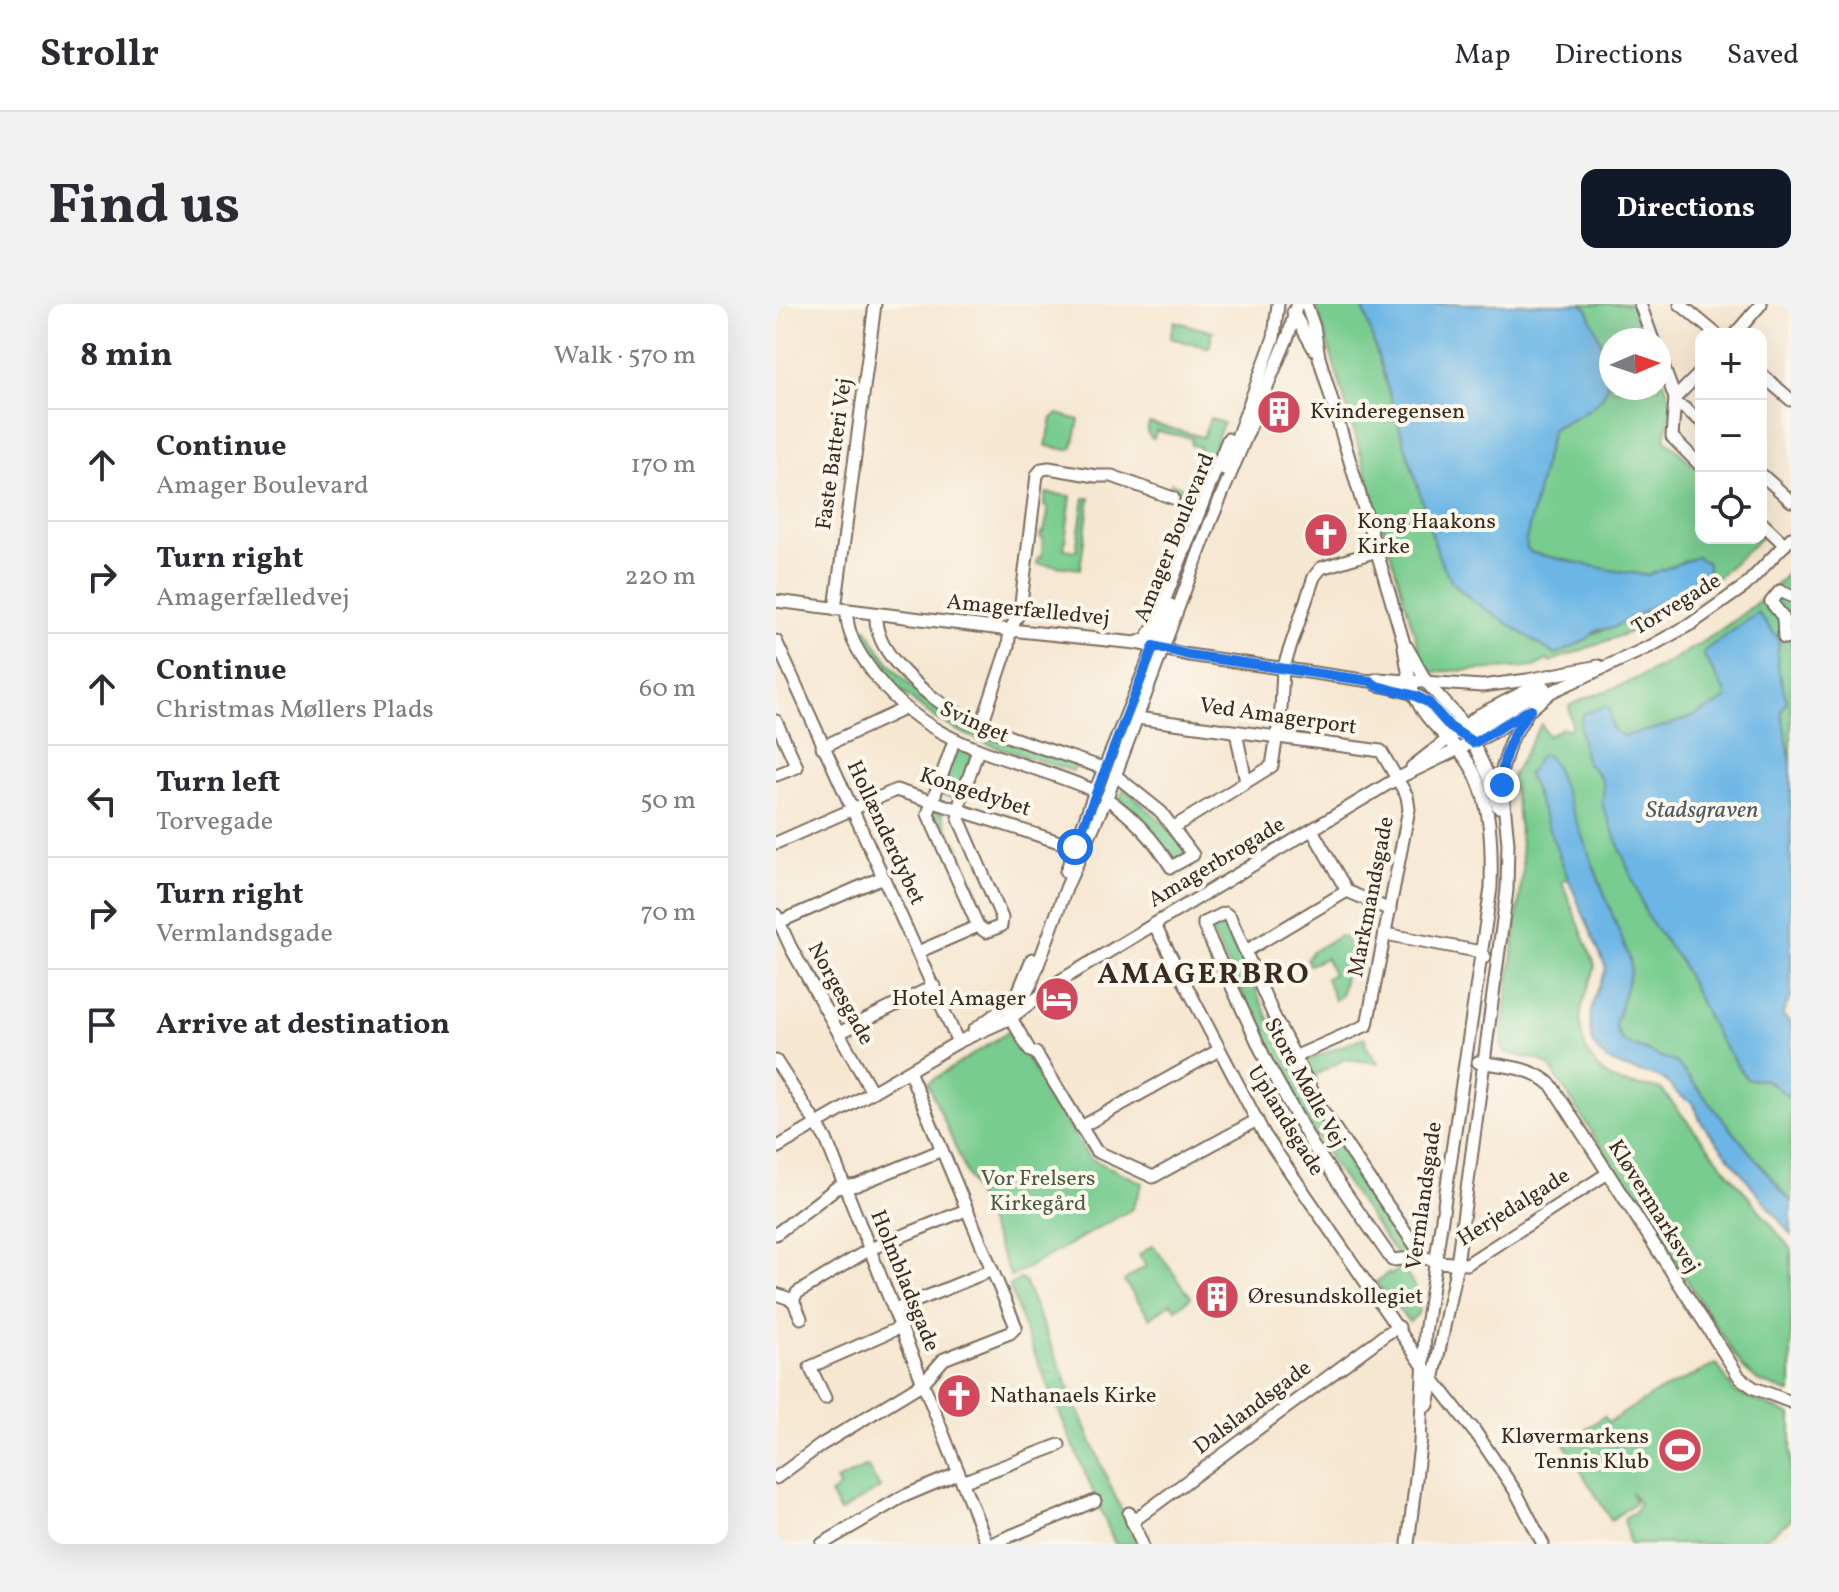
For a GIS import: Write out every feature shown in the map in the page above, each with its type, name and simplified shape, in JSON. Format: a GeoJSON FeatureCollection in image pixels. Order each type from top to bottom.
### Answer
{"type":"FeatureCollection","features":[{"type":"Feature","properties":{"kind":"street","name":"Faste Batteri Vej"},"geometry":{"type":"LineString","coordinates":[[841,610],[875,304]]}},
{"type":"Feature","properties":{"kind":"street","name":"Amager Boulevard"},"geometry":{"type":"LineString","coordinates":[[1024,997],[1274,337],[1278,304]]}},
{"type":"Feature","properties":{"kind":"street"},"geometry":{"type":"LineString","coordinates":[[1306,304],[1403,640],[1416,696],[1423,712],[1465,740]]}},
{"type":"Feature","properties":{"kind":"street"},"geometry":{"type":"LineString","coordinates":[[1640,304],[1649,328]]}},
{"type":"Feature","properties":{"kind":"street"},"geometry":{"type":"LineString","coordinates":[[1680,304],[1709,328]]}},
{"type":"Feature","properties":{"kind":"street"},"geometry":{"type":"LineString","coordinates":[[1740,328],[1761,304]]}},
{"type":"Feature","properties":{"kind":"street","name":"Amager Boulevard"},"geometry":{"type":"LineString","coordinates":[[1110,772],[1137,718],[1158,647],[1285,345],[1294,308]]}},
{"type":"Feature","properties":{"kind":"street"},"geometry":{"type":"LineString","coordinates":[[1294,308],[1319,357]]}},
{"type":"Feature","properties":{"kind":"street"},"geometry":{"type":"LineString","coordinates":[[1676,402],[1695,379]]}},
{"type":"Feature","properties":{"kind":"street"},"geometry":{"type":"LineString","coordinates":[[1767,379],[1791,400]]}},
{"type":"Feature","properties":{"kind":"street"},"geometry":{"type":"LineString","coordinates":[[1671,388],[1676,402],[1672,437],[1695,460]]}},
{"type":"Feature","properties":{"kind":"street"},"geometry":{"type":"LineString","coordinates":[[1676,402],[1695,416]]}},
{"type":"Feature","properties":{"kind":"street"},"geometry":{"type":"LineString","coordinates":[[1136,643],[1151,634],[1227,442],[1246,411]]}},
{"type":"Feature","properties":{"kind":"street"},"geometry":{"type":"LineString","coordinates":[[981,727],[1008,646],[1010,630],[1020,611],[1037,475],[1042,469],[1112,476],[1173,498]]}},
{"type":"Feature","properties":{"kind":"street"},"geometry":{"type":"LineString","coordinates":[[1767,479],[1791,501]]}},
{"type":"Feature","properties":{"kind":"street"},"geometry":{"type":"LineString","coordinates":[[1767,526],[1788,541]]}},
{"type":"Feature","properties":{"kind":"street","name":"Torvegade"},"geometry":{"type":"LineString","coordinates":[[1465,740],[1531,709],[1551,692],[1691,624],[1734,595],[1788,541]]}},
{"type":"Feature","properties":{"kind":"street"},"geometry":{"type":"LineString","coordinates":[[1174,827],[1272,766],[1281,709],[1283,669],[1317,571],[1377,551]]}},
{"type":"Feature","properties":{"kind":"street"},"geometry":{"type":"LineString","coordinates":[[1791,596],[1780,591],[1771,602],[1783,617],[1784,638],[1791,637]]}},
{"type":"Feature","properties":{"kind":"street","name":"Amagerfælledvej"},"geometry":{"type":"LineString","coordinates":[[776,601],[1136,643],[1189,655],[1370,681],[1482,686],[1577,669]]}},
{"type":"Feature","properties":{"kind":"street","name":"Svinget"},"geometry":{"type":"LineString","coordinates":[[841,610],[861,656],[904,709],[954,741],[1101,794],[1150,836],[1171,867],[1193,855],[1174,827],[1146,799],[1110,772],[981,727],[954,714],[909,678],[885,649],[876,629],[876,615]]}},
{"type":"Feature","properties":{"kind":"street"},"geometry":{"type":"LineString","coordinates":[[1403,640],[1465,740]]}},
{"type":"Feature","properties":{"kind":"street","name":"Hollænderdybet"},"geometry":{"type":"LineString","coordinates":[[778,648],[958,1042]]}},
{"type":"Feature","properties":{"kind":"street","name":"Torvegade"},"geometry":{"type":"LineString","coordinates":[[1577,669],[1611,664]]}},
{"type":"Feature","properties":{"kind":"street"},"geometry":{"type":"LineString","coordinates":[[1465,740],[1577,669]]}},
{"type":"Feature","properties":{"kind":"street"},"geometry":{"type":"LineString","coordinates":[[1465,740],[1507,698],[1561,674]]}},
{"type":"Feature","properties":{"kind":"street","name":"Amagerfælledvej"},"geometry":{"type":"LineString","coordinates":[[1370,681],[1377,686],[1416,696]]}},
{"type":"Feature","properties":{"kind":"street"},"geometry":{"type":"LineString","coordinates":[[822,747],[904,709]]}},
{"type":"Feature","properties":{"kind":"street","name":"Vermlandsgade"},"geometry":{"type":"LineString","coordinates":[[1428,1360],[1457,1264],[1507,890],[1508,843],[1503,764],[1516,728],[1531,709]]}},
{"type":"Feature","properties":{"kind":"street","name":"Ved Amagerport"},"geometry":{"type":"LineString","coordinates":[[1137,718],[1381,751],[1396,779]]}},
{"type":"Feature","properties":{"kind":"street"},"geometry":{"type":"LineString","coordinates":[[776,721],[797,767],[776,775]]}},
{"type":"Feature","properties":{"kind":"street"},"geometry":{"type":"LineString","coordinates":[[1236,732],[1246,782]]}},
{"type":"Feature","properties":{"kind":"street","name":"Vermlandsgade"},"geometry":{"type":"LineString","coordinates":[[1465,740],[1489,777],[1508,843]]}},
{"type":"Feature","properties":{"kind":"street","name":"Vermlandsgade"},"geometry":{"type":"LineString","coordinates":[[1408,1544],[1437,1292],[1437,1262],[1491,888],[1492,848],[1488,814],[1468,761],[1465,740]]}},
{"type":"Feature","properties":{"kind":"street","name":"Amagerbrogade"},"geometry":{"type":"LineString","coordinates":[[776,1148],[958,1042],[1011,1018],[1058,982],[1465,740]]}},
{"type":"Feature","properties":{"kind":"street"},"geometry":{"type":"LineString","coordinates":[[954,741],[928,814],[978,926],[986,932],[1001,926],[1002,918],[959,819],[958,809],[978,750]]}},
{"type":"Feature","properties":{"kind":"street","name":"Markmandsgade"},"geometry":{"type":"LineString","coordinates":[[1294,1057],[1367,1025],[1409,809],[1407,796],[1396,779]]}},
{"type":"Feature","properties":{"kind":"street","name":"Kongedybet"},"geometry":{"type":"LineString","coordinates":[[776,843],[896,790],[1075,847]]}},
{"type":"Feature","properties":{"kind":"street","name":"Amager Boulevard"},"geometry":{"type":"LineString","coordinates":[[1007,1005],[1021,989],[1075,847],[1101,794]]}},
{"type":"Feature","properties":{"kind":"street"},"geometry":{"type":"LineString","coordinates":[[1312,830],[1347,891],[1390,910]]}},
{"type":"Feature","properties":{"kind":"street"},"geometry":{"type":"LineString","coordinates":[[778,919],[883,877]]}},
{"type":"Feature","properties":{"kind":"street"},"geometry":{"type":"LineString","coordinates":[[1246,951],[1347,891]]}},
{"type":"Feature","properties":{"kind":"street","name":"Store Mølle Vej"},"geometry":{"type":"LineString","coordinates":[[1423,1257],[1332,1128],[1294,1057],[1230,917],[1225,913],[1204,923],[1267,1063],[1313,1146],[1392,1260],[1423,1257],[1437,1262]]}},
{"type":"Feature","properties":{"kind":"street","name":"Norgesgade"},"geometry":{"type":"LineString","coordinates":[[778,919],[791,948],[872,1092]]}},
{"type":"Feature","properties":{"kind":"street","name":"Uplandsgade"},"geometry":{"type":"LineString","coordinates":[[1154,924],[1257,1120],[1399,1327],[1428,1360],[1475,1433]]}},
{"type":"Feature","properties":{"kind":"street"},"geometry":{"type":"LineString","coordinates":[[918,952],[978,926]]}},
{"type":"Feature","properties":{"kind":"street"},"geometry":{"type":"LineString","coordinates":[[1385,934],[1476,951],[1481,956],[1497,958]]}},
{"type":"Feature","properties":{"kind":"street","name":"Amagerbrogade"},"geometry":{"type":"LineString","coordinates":[[958,1042],[1007,1005],[1058,982]]}},
{"type":"Feature","properties":{"kind":"street"},"geometry":{"type":"LineString","coordinates":[[839,1033],[934,986]]}},
{"type":"Feature","properties":{"kind":"street"},"geometry":{"type":"LineString","coordinates":[[958,1042],[1004,1015],[1024,997]]}},
{"type":"Feature","properties":{"kind":"street"},"geometry":{"type":"LineString","coordinates":[[1011,1018],[1096,1151],[1153,1177],[1257,1120]]}},
{"type":"Feature","properties":{"kind":"street"},"geometry":{"type":"LineString","coordinates":[[1081,1127],[1219,1050]]}},
{"type":"Feature","properties":{"kind":"street","name":"Kløvermarksvej"},"geometry":{"type":"LineString","coordinates":[[1466,1060],[1524,1070],[1546,1080],[1740,1378],[1754,1388],[1791,1402]]}},
{"type":"Feature","properties":{"kind":"street","name":"Holmbladsgade"},"geometry":{"type":"LineString","coordinates":[[776,1061],[826,1139],[989,1544]]}},
{"type":"Feature","properties":{"kind":"street"},"geometry":{"type":"LineString","coordinates":[[776,1478],[821,1445],[923,1383],[944,1359],[1010,1333],[1016,1327],[909,1071]]}},
{"type":"Feature","properties":{"kind":"street"},"geometry":{"type":"LineString","coordinates":[[776,1234],[836,1188],[857,1185],[942,1150]]}},
{"type":"Feature","properties":{"kind":"street","name":"Herjedalgade"},"geometry":{"type":"LineString","coordinates":[[1437,1262],[1467,1264],[1608,1173]]}},
{"type":"Feature","properties":{"kind":"street"},"geometry":{"type":"LineString","coordinates":[[793,1300],[797,1293],[870,1249],[966,1210]]}},
{"type":"Feature","properties":{"kind":"street"},"geometry":{"type":"LineString","coordinates":[[894,1310],[992,1270]]}},
{"type":"Feature","properties":{"kind":"street"},"geometry":{"type":"LineString","coordinates":[[776,1294],[793,1300],[801,1318]]}},
{"type":"Feature","properties":{"kind":"street"},"geometry":{"type":"LineString","coordinates":[[825,1398],[810,1367],[856,1344],[901,1327]]}},
{"type":"Feature","properties":{"kind":"street","name":"Dalslandsgade"},"geometry":{"type":"LineString","coordinates":[[1142,1544],[1131,1517],[1399,1327]]}},
{"type":"Feature","properties":{"kind":"street","name":"Uplandsgade"},"geometry":{"type":"LineString","coordinates":[[1428,1360],[1434,1378],[1516,1492],[1543,1544]]}},
{"type":"Feature","properties":{"kind":"street","name":"Vermlandsgade"},"geometry":{"type":"LineString","coordinates":[[1420,1443],[1434,1378]]}},
{"type":"Feature","properties":{"kind":"street"},"geometry":{"type":"LineString","coordinates":[[829,1542],[902,1497],[1059,1445]]}},
{"type":"Feature","properties":{"kind":"street"},"geometry":{"type":"LineString","coordinates":[[989,1544],[1095,1501]]}},
{"type":"Feature","properties":{"kind":"green space"},"geometry":{"type":"Polygon","coordinates":[[[1316,304],[1362,304],[1440,560],[1452,582],[1555,655],[1701,582],[1697,557],[1648,575],[1532,553],[1527,548],[1526,540],[1552,429],[1586,411],[1599,400],[1671,400],[1665,439],[1695,466],[1695,544],[1754,544],[1716,579],[1630,632],[1550,662],[1547,660],[1534,667],[1430,672],[1421,655],[1316,304]]]}},
{"type":"Feature","properties":{"kind":"green space"},"geometry":{"type":"Polygon","coordinates":[[[1582,304],[1637,304],[1646,328],[1599,328],[1599,339],[1587,308],[1582,304]]]}},
{"type":"Feature","properties":{"kind":"green space"},"geometry":{"type":"Polygon","coordinates":[[[1174,321],[1213,332],[1209,348],[1170,338],[1174,321]]]}},
{"type":"Feature","properties":{"kind":"green space"},"geometry":{"type":"Polygon","coordinates":[[[1058,414],[1079,420],[1073,447],[1068,450],[1046,446],[1052,418],[1058,414]]]}},
{"type":"Feature","properties":{"kind":"green space"},"geometry":{"type":"Polygon","coordinates":[[[1210,418],[1223,423],[1194,500],[1169,489],[1171,483],[1191,490],[1193,482],[1197,480],[1194,478],[1200,447],[1191,445],[1192,438],[1156,431],[1154,438],[1151,438],[1147,432],[1149,423],[1203,437],[1210,418]]]}},
{"type":"Feature","properties":{"kind":"green space"},"geometry":{"type":"Polygon","coordinates":[[[1046,493],[1071,496],[1064,549],[1076,551],[1084,498],[1090,498],[1080,569],[1037,564],[1038,557],[1042,557],[1043,538],[1040,537],[1048,513],[1044,506],[1046,493]]]}},
{"type":"Feature","properties":{"kind":"green space"},"geometry":{"type":"Polygon","coordinates":[[[1791,569],[1791,763],[1781,710],[1787,702],[1777,664],[1779,640],[1758,613],[1704,651],[1726,699],[1676,722],[1623,736],[1613,729],[1610,709],[1587,764],[1602,781],[1603,804],[1648,918],[1680,961],[1717,1036],[1791,1098],[1791,1202],[1677,1063],[1622,1041],[1616,1022],[1631,970],[1630,960],[1554,764],[1528,774],[1568,878],[1562,882],[1595,965],[1581,1018],[1583,1040],[1592,1060],[1607,1076],[1617,1081],[1661,1089],[1791,1249],[1791,1393],[1758,1381],[1743,1368],[1550,1067],[1540,1060],[1506,1053],[1501,1046],[1523,870],[1518,813],[1511,778],[1541,724],[1548,736],[1562,728],[1569,729],[1572,726],[1569,706],[1627,683],[1715,634],[1757,602],[1791,569]]]}},
{"type":"Feature","properties":{"kind":"green space"},"geometry":{"type":"Polygon","coordinates":[[[855,625],[867,629],[901,676],[947,714],[993,737],[1078,762],[1073,771],[1004,750],[946,724],[897,686],[875,659],[855,625]]]}},
{"type":"Feature","properties":{"kind":"green space"},"geometry":{"type":"Polygon","coordinates":[[[955,747],[973,754],[956,799],[938,794],[955,747]]]}},
{"type":"Feature","properties":{"kind":"green space"},"geometry":{"type":"Polygon","coordinates":[[[1124,788],[1171,830],[1185,855],[1172,861],[1123,807],[1120,799],[1124,788]]]}},
{"type":"Feature","properties":{"kind":"green space"},"geometry":{"type":"Polygon","coordinates":[[[933,810],[942,813],[950,835],[959,846],[964,869],[975,884],[983,913],[991,926],[985,928],[931,813],[933,810]]]}},
{"type":"Feature","properties":{"kind":"green space"},"geometry":{"type":"Polygon","coordinates":[[[1223,918],[1284,1052],[1314,1107],[1415,1253],[1399,1258],[1337,1170],[1303,1114],[1213,935],[1212,925],[1223,918]]]}},
{"type":"Feature","properties":{"kind":"green space"},"geometry":{"type":"Polygon","coordinates":[[[1339,936],[1346,938],[1350,949],[1341,996],[1334,1000],[1326,978],[1333,974],[1326,958],[1309,965],[1307,959],[1312,952],[1339,936]]]}},
{"type":"Feature","properties":{"kind":"green space","name":"Vor Frelsers Kirkegård"},"geometry":{"type":"Polygon","coordinates":[[[1010,1031],[1089,1158],[1143,1183],[1132,1209],[1011,1277],[928,1083],[1010,1031]]]}},
{"type":"Feature","properties":{"kind":"green space"},"geometry":{"type":"Polygon","coordinates":[[[1364,1037],[1364,1043],[1378,1063],[1345,1059],[1315,1075],[1317,1080],[1314,1082],[1303,1062],[1364,1037]]]}},
{"type":"Feature","properties":{"kind":"green space"},"geometry":{"type":"Polygon","coordinates":[[[1153,1245],[1191,1297],[1176,1309],[1171,1303],[1150,1318],[1124,1281],[1146,1266],[1139,1255],[1153,1245]]]}},
{"type":"Feature","properties":{"kind":"green space"},"geometry":{"type":"Polygon","coordinates":[[[1401,1266],[1420,1294],[1418,1314],[1409,1322],[1376,1282],[1388,1273],[1392,1275],[1401,1266]]]}},
{"type":"Feature","properties":{"kind":"green space"},"geometry":{"type":"Polygon","coordinates":[[[1020,1279],[1024,1281],[1137,1544],[1115,1544],[1009,1286],[1020,1279]]]}},
{"type":"Feature","properties":{"kind":"green space","name":"Kløvermarkens Tennis Klub"},"geometry":{"type":"Polygon","coordinates":[[[1717,1364],[1734,1392],[1791,1415],[1791,1520],[1757,1544],[1629,1544],[1624,1518],[1635,1512],[1639,1504],[1631,1491],[1635,1503],[1611,1520],[1565,1445],[1604,1416],[1609,1422],[1654,1394],[1717,1364]]]}},
{"type":"Feature","properties":{"kind":"green space"},"geometry":{"type":"Polygon","coordinates":[[[867,1466],[880,1488],[840,1512],[830,1494],[840,1488],[836,1481],[867,1466]]]}},
{"type":"Feature","properties":{"kind":"water"},"geometry":{"type":"Polygon","coordinates":[[[1362,304],[1582,304],[1587,308],[1599,339],[1599,400],[1586,411],[1552,429],[1526,540],[1527,548],[1532,553],[1648,575],[1697,557],[1708,563],[1708,574],[1702,584],[1612,628],[1597,630],[1586,640],[1556,655],[1473,601],[1452,582],[1440,560],[1362,304]]]}},
{"type":"Feature","properties":{"kind":"water","name":"Stadsgraven"},"geometry":{"type":"Polygon","coordinates":[[[1758,613],[1779,640],[1777,664],[1787,702],[1781,710],[1791,763],[1791,997],[1782,1015],[1791,1023],[1791,1098],[1766,1080],[1747,1079],[1717,1036],[1680,961],[1648,918],[1602,804],[1602,781],[1587,764],[1580,723],[1583,714],[1605,706],[1610,709],[1612,729],[1623,736],[1676,723],[1726,699],[1704,651],[1758,613]]]}},
{"type":"Feature","properties":{"kind":"water"},"geometry":{"type":"Polygon","coordinates":[[[1541,754],[1554,764],[1630,960],[1631,970],[1616,1022],[1622,1041],[1677,1063],[1791,1202],[1791,1235],[1701,1122],[1693,1103],[1679,1095],[1662,1078],[1615,1064],[1596,1049],[1590,1022],[1594,999],[1606,968],[1528,774],[1541,754]]]}},
{"type":"Feature","properties":{"kind":"place","name":"Kvinderegensen"},"geometry":{"type":"Point","coordinates":[1279,412]}},
{"type":"Feature","properties":{"kind":"place","name":"Kong Haakons Kirke"},"geometry":{"type":"Point","coordinates":[1326,535]}},
{"type":"Feature","properties":{"kind":"place","name":"Hotel Amager"},"geometry":{"type":"Point","coordinates":[1057,999]}},
{"type":"Feature","properties":{"kind":"place","name":"Øresundskollegiet"},"geometry":{"type":"Point","coordinates":[1217,1297]}},
{"type":"Feature","properties":{"kind":"place","name":"Nathanaels Kirke"},"geometry":{"type":"Point","coordinates":[959,1396]}},
{"type":"Feature","properties":{"kind":"place","name":"Kløvermarkens Tennis Klub"},"geometry":{"type":"Point","coordinates":[1680,1450]}},
{"type":"Feature","properties":{"kind":"district","name":"AMAGERBRO"},"geometry":{"type":"Point","coordinates":[1204,975]}},
{"type":"Feature","properties":{"kind":"route"},"geometry":{"type":"LineString","coordinates":[[1075,847],[1154,646],[1189,655],[1370,681],[1377,686],[1400,690],[1429,703],[1450,727],[1474,743],[1531,709],[1516,728],[1510,742],[1501,773],[1502,785]]}}]}
